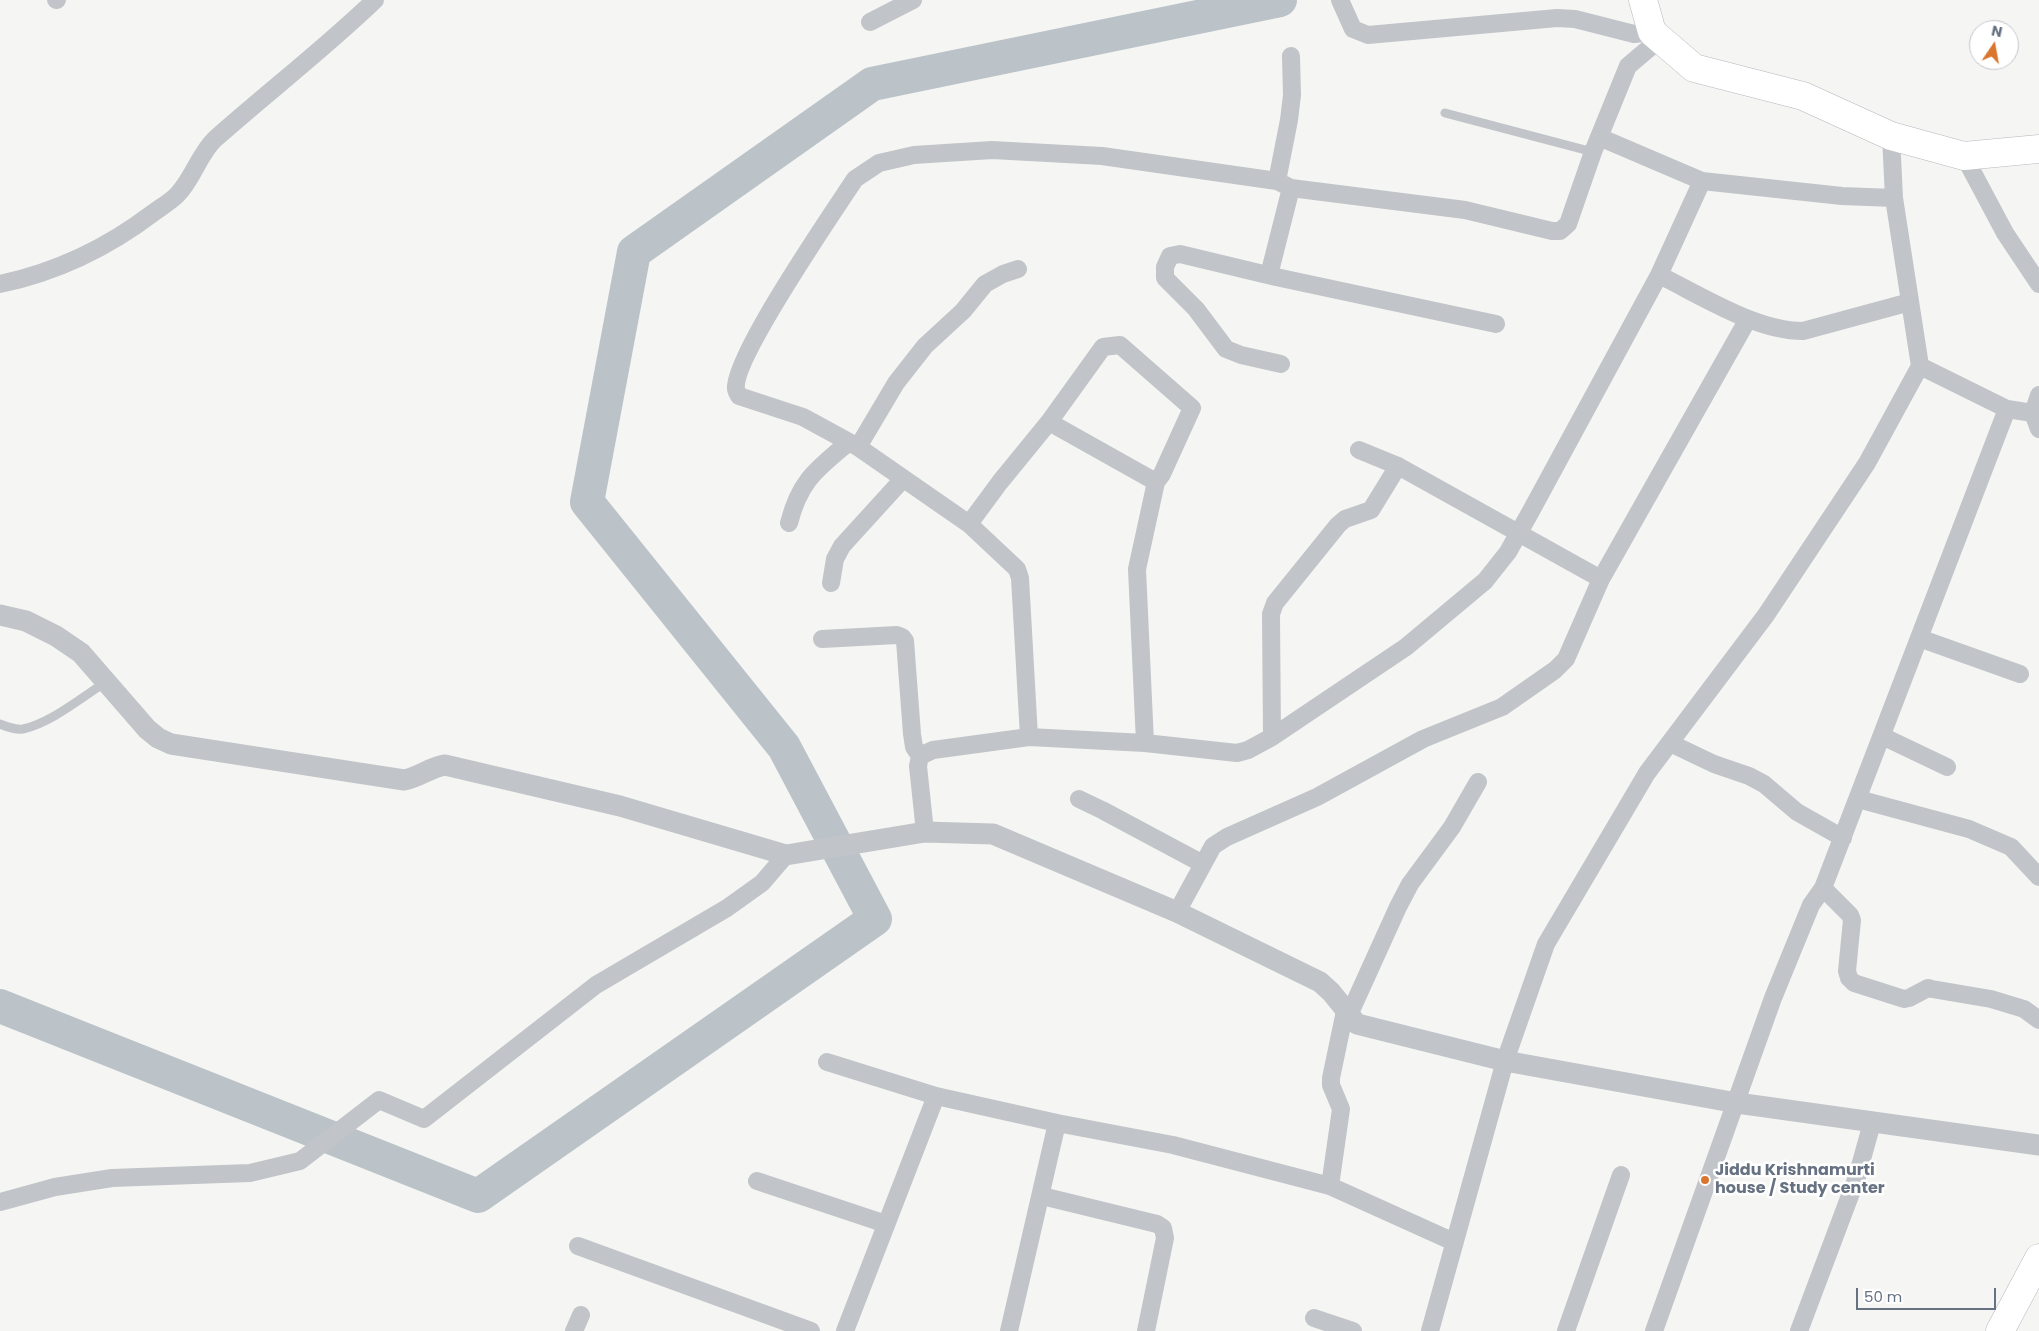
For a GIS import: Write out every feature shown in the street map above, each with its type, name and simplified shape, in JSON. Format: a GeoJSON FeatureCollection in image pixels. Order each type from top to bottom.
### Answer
{"type":"FeatureCollection","features":[{"type":"Feature","properties":{"kind":"main road"},"geometry":{"type":"LineString","coordinates":[[1643,0],[1654,34],[1694,68],[1803,96],[1891,136],[1964,156],[2039,149]]}},
{"type":"Feature","properties":{"kind":"main road"},"geometry":{"type":"LineString","coordinates":[[2000,1331],[2039,1258]]}},
{"type":"Feature","properties":{"kind":"street"},"geometry":{"type":"LineString","coordinates":[[0,284],[29,278],[78,260],[134,228],[177,194],[193,173],[212,142],[341,32],[375,0]]}},
{"type":"Feature","properties":{"kind":"street"},"geometry":{"type":"LineString","coordinates":[[870,22],[913,0]]}},
{"type":"Feature","properties":{"kind":"street"},"geometry":{"type":"LineString","coordinates":[[1340,0],[1354,29],[1368,35],[1557,18],[1575,19],[1634,34],[1654,34]]}},
{"type":"Feature","properties":{"kind":"street"},"geometry":{"type":"LineString","coordinates":[[1029,737],[1020,578],[1013,564],[969,524],[853,444],[804,418],[740,396],[736,390],[751,344],[855,179],[879,163],[914,156],[992,150],[1102,156],[1465,210],[1552,231],[1560,231],[1568,224],[1596,145],[1628,66],[1654,34]]}},
{"type":"Feature","properties":{"kind":"street"},"geometry":{"type":"LineString","coordinates":[[1269,275],[1284,184],[1292,95],[1291,56]]}},
{"type":"Feature","properties":{"kind":"street"},"geometry":{"type":"LineString","coordinates":[[1430,1331],[1505,1061],[1546,944],[1647,774],[1766,615],[1867,463],[1920,366],[1894,198],[1891,136]]}},
{"type":"Feature","properties":{"kind":"street"},"geometry":{"type":"LineString","coordinates":[[1596,145],[1702,181],[1842,196],[1894,198]]}},
{"type":"Feature","properties":{"kind":"street"},"geometry":{"type":"LineString","coordinates":[[1964,156],[2005,233],[2034,265],[2039,284]]}},
{"type":"Feature","properties":{"kind":"street"},"geometry":{"type":"LineString","coordinates":[[920,756],[933,750],[1029,737],[1145,743],[1237,753],[1248,750],[1272,737],[1406,647],[1485,581],[1508,552],[1659,275],[1702,181]]}},
{"type":"Feature","properties":{"kind":"street"},"geometry":{"type":"LineString","coordinates":[[1281,364],[1241,355],[1226,349],[1196,309],[1168,283],[1164,273],[1170,256],[1180,254],[1496,324]]}},
{"type":"Feature","properties":{"kind":"street"},"geometry":{"type":"LineString","coordinates":[[788,523],[794,502],[802,486],[813,473],[853,444],[925,346],[963,311],[985,284],[1003,274],[1018,269]]}},
{"type":"Feature","properties":{"kind":"street"},"geometry":{"type":"LineString","coordinates":[[1659,275],[1748,319],[1791,331],[1804,331],[1910,302]]}},
{"type":"Feature","properties":{"kind":"street"},"geometry":{"type":"LineString","coordinates":[[1177,912],[1213,846],[1241,829],[1317,796],[1423,739],[1502,707],[1555,670],[1566,659],[1601,579],[1748,319]]}},
{"type":"Feature","properties":{"kind":"street"},"geometry":{"type":"LineString","coordinates":[[969,524],[1000,482],[1049,422],[1103,348],[1120,345],[1192,408],[1162,474],[1156,482],[1137,569],[1145,743]]}},
{"type":"Feature","properties":{"kind":"street"},"geometry":{"type":"LineString","coordinates":[[1920,366],[2007,409],[2036,421],[2039,395]]}},
{"type":"Feature","properties":{"kind":"street"},"geometry":{"type":"LineString","coordinates":[[1654,1331],[1773,998],[1811,905],[1823,888],[1843,838],[2007,409]]}},
{"type":"Feature","properties":{"kind":"street"},"geometry":{"type":"LineString","coordinates":[[1049,422],[1156,482]]}},
{"type":"Feature","properties":{"kind":"street"},"geometry":{"type":"LineString","coordinates":[[1359,450],[1398,466],[1601,579]]}},
{"type":"Feature","properties":{"kind":"street"},"geometry":{"type":"LineString","coordinates":[[1272,737],[1271,614],[1275,603],[1338,525],[1346,519],[1371,510],[1398,466]]}},
{"type":"Feature","properties":{"kind":"street"},"geometry":{"type":"LineString","coordinates":[[831,583],[835,559],[842,546],[903,478]]}},
{"type":"Feature","properties":{"kind":"street"},"geometry":{"type":"LineString","coordinates":[[0,615],[26,621],[82,652],[147,729],[158,738],[171,744],[404,780],[417,777],[436,767],[445,765],[620,806],[787,855],[915,834],[993,834],[1177,912],[1320,982],[1331,992],[1357,1024],[1505,1061],[1736,1103],[2039,1145]]}},
{"type":"Feature","properties":{"kind":"street"},"geometry":{"type":"LineString","coordinates":[[822,639],[897,635],[905,641],[912,734],[914,747],[920,756],[915,834]]}},
{"type":"Feature","properties":{"kind":"street"},"geometry":{"type":"LineString","coordinates":[[1920,638],[2020,674]]}},
{"type":"Feature","properties":{"kind":"street"},"geometry":{"type":"LineString","coordinates":[[1882,736],[1948,767]]}},
{"type":"Feature","properties":{"kind":"street"},"geometry":{"type":"LineString","coordinates":[[1670,743],[1714,764],[1757,780],[1797,812],[1843,838]]}},
{"type":"Feature","properties":{"kind":"street"},"geometry":{"type":"LineString","coordinates":[[1330,1186],[1341,1109],[1331,1078],[1347,1013],[1410,884],[1452,827],[1478,782]]}},
{"type":"Feature","properties":{"kind":"street"},"geometry":{"type":"LineString","coordinates":[[1079,799],[1202,864]]}},
{"type":"Feature","properties":{"kind":"street"},"geometry":{"type":"LineString","coordinates":[[1858,799],[1969,829],[2011,847],[2039,877]]}},
{"type":"Feature","properties":{"kind":"street"},"geometry":{"type":"LineString","coordinates":[[0,1202],[55,1188],[112,1178],[250,1173],[300,1161],[379,1100],[424,1119],[596,985],[726,908],[762,883],[787,855]]}},
{"type":"Feature","properties":{"kind":"street"},"geometry":{"type":"LineString","coordinates":[[1823,888],[1850,915],[1852,920],[1847,971],[1849,978],[1854,983],[1907,1000],[1928,988],[1991,999],[2024,1009],[2039,1020]]}},
{"type":"Feature","properties":{"kind":"street"},"geometry":{"type":"LineString","coordinates":[[827,1062],[936,1096],[1057,1123],[1173,1145],[1330,1186],[1454,1242]]}},
{"type":"Feature","properties":{"kind":"street"},"geometry":{"type":"LineString","coordinates":[[845,1331],[936,1096]]}},
{"type":"Feature","properties":{"kind":"street"},"geometry":{"type":"LineString","coordinates":[[1009,1331],[1042,1196],[1057,1123]]}},
{"type":"Feature","properties":{"kind":"street"},"geometry":{"type":"LineString","coordinates":[[1799,1331],[1857,1177],[1872,1123]]}},
{"type":"Feature","properties":{"kind":"street"},"geometry":{"type":"LineString","coordinates":[[1566,1331],[1621,1175]]}},
{"type":"Feature","properties":{"kind":"street"},"geometry":{"type":"LineString","coordinates":[[757,1181],[886,1224]]}},
{"type":"Feature","properties":{"kind":"street"},"geometry":{"type":"LineString","coordinates":[[1042,1196],[1157,1224],[1163,1228],[1165,1238],[1146,1331]]}},
{"type":"Feature","properties":{"kind":"street"},"geometry":{"type":"LineString","coordinates":[[578,1246],[811,1331]]}},
{"type":"Feature","properties":{"kind":"street"},"geometry":{"type":"LineString","coordinates":[[1314,1318],[1353,1331]]}},
{"type":"Feature","properties":{"kind":"lane"},"geometry":{"type":"LineString","coordinates":[[1445,113],[1596,145]]}},
{"type":"Feature","properties":{"kind":"lane"},"geometry":{"type":"LineString","coordinates":[[0,724],[9,728],[21,729],[41,723],[107,682]]}},
{"type":"Feature","properties":{"kind":"waterway"},"geometry":{"type":"LineString","coordinates":[[0,1006],[478,1196],[875,919],[784,747],[587,502],[634,252],[872,84],[1280,0]]}},
{"type":"Feature","properties":{"kind":"place","name":"Jiddu Krishnamurti house / Study center"},"geometry":{"type":"Point","coordinates":[1705,1180]}}]}
